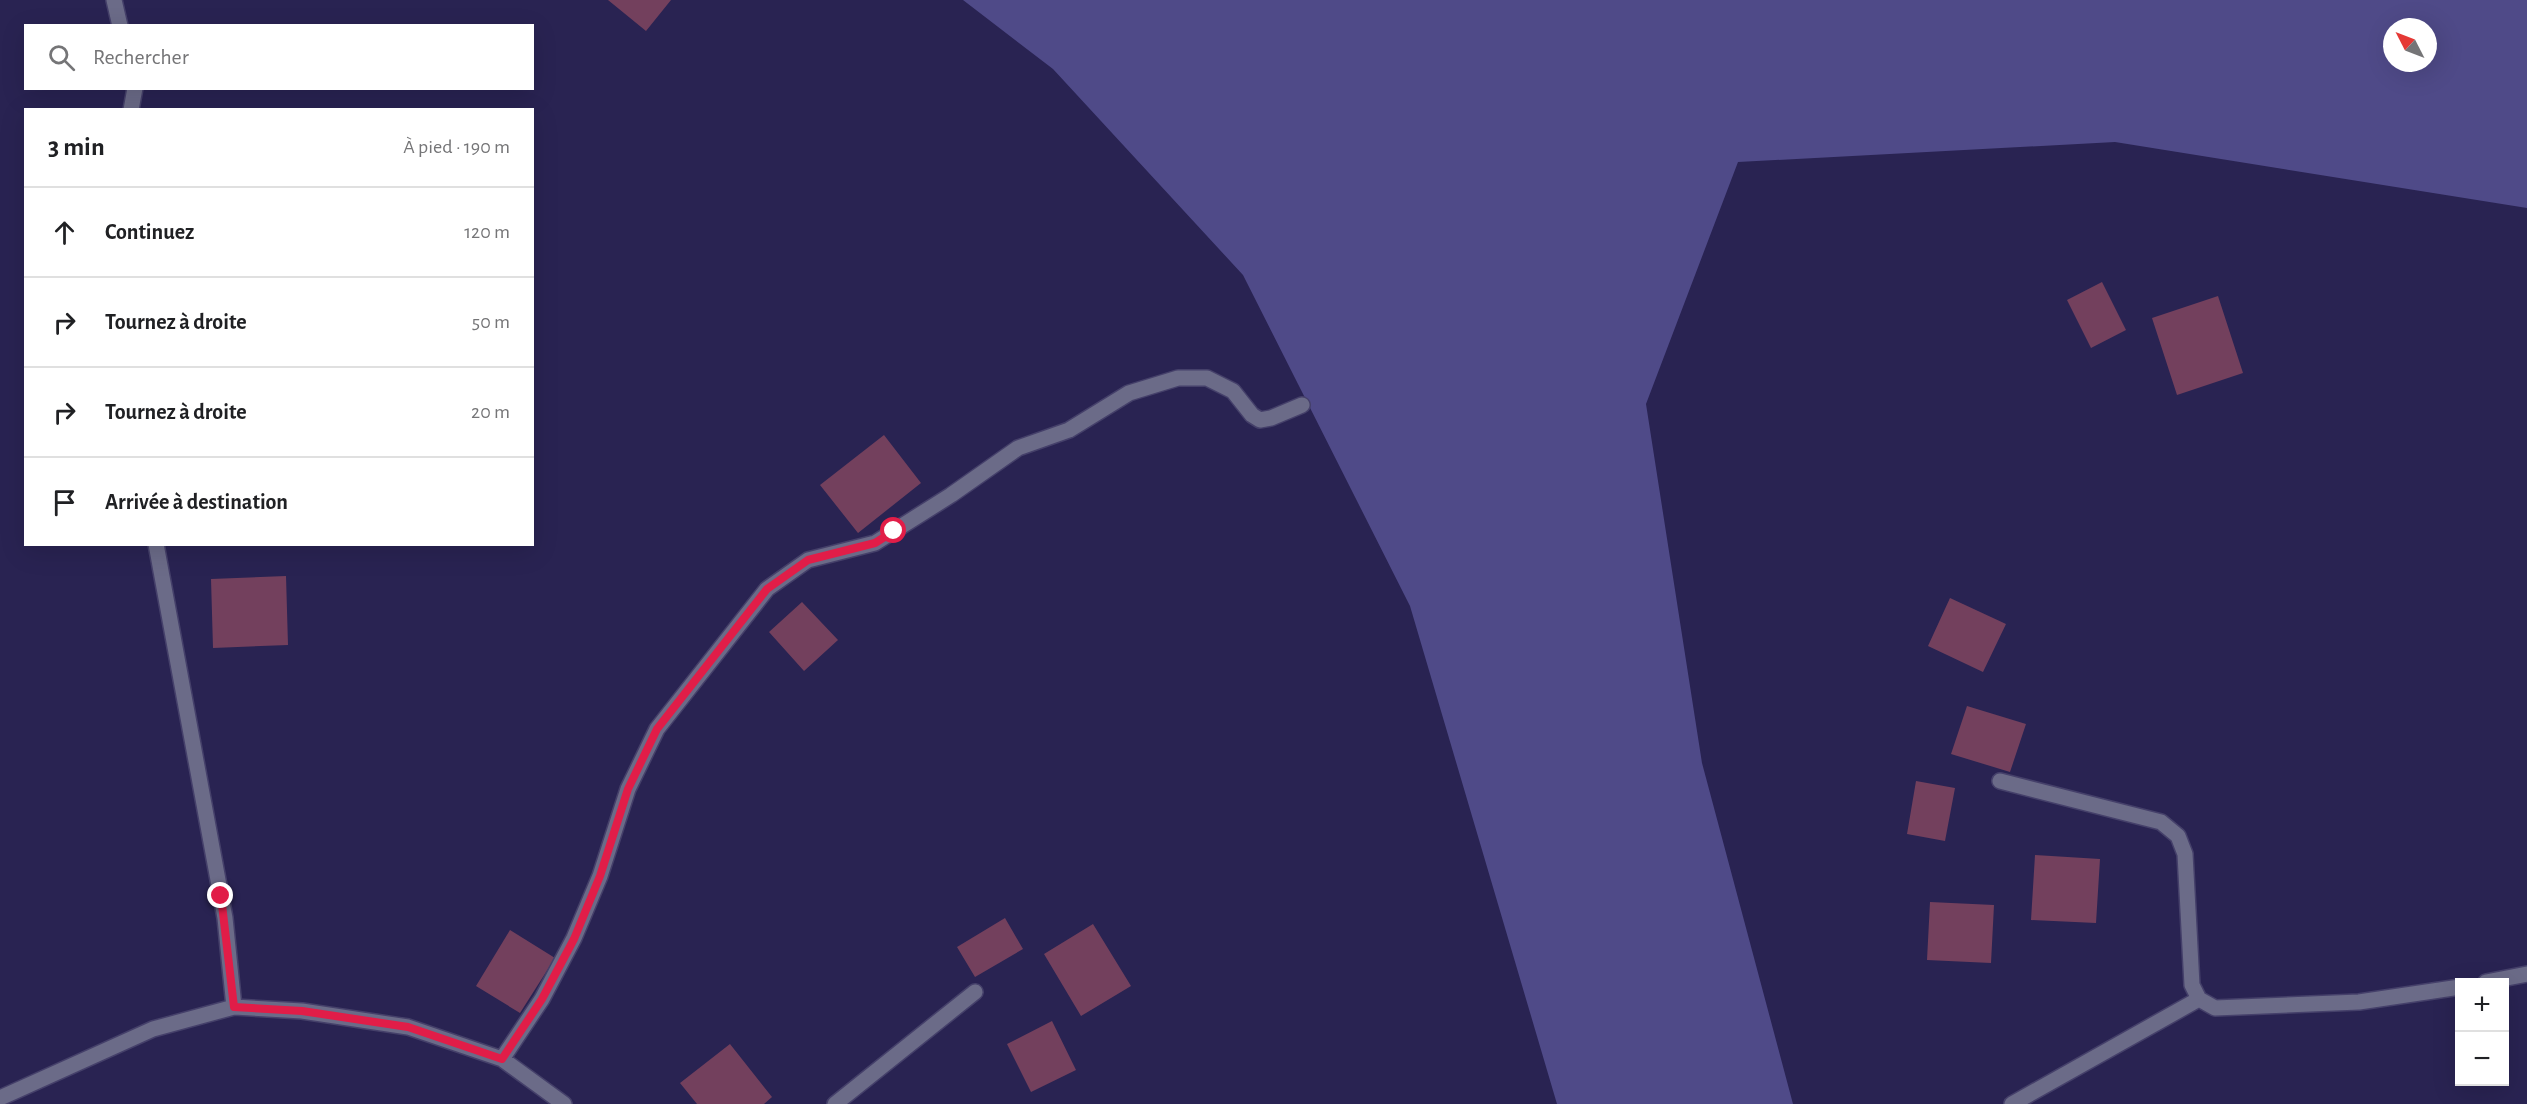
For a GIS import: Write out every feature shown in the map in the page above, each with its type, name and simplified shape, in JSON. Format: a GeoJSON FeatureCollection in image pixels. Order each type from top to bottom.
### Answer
{"type":"FeatureCollection","features":[{"type":"Feature","properties":{"kind":"street"},"geometry":{"type":"LineString","coordinates":[[114,0],[120,24]]}},
{"type":"Feature","properties":{"kind":"street"},"geometry":{"type":"LineString","coordinates":[[130,108],[135,90]]}},
{"type":"Feature","properties":{"kind":"street"},"geometry":{"type":"LineString","coordinates":[[502,1059],[542,999],[574,939],[600,876],[628,789],[657,729],[767,589],[808,560],[875,543],[951,495],[1018,448],[1069,430],[1129,393],[1178,378],[1207,378],[1233,392],[1252,415],[1260,420],[1302,405]]}},
{"type":"Feature","properties":{"kind":"street"},"geometry":{"type":"LineString","coordinates":[[156,546],[225,918],[234,1007]]}},
{"type":"Feature","properties":{"kind":"street"},"geometry":{"type":"LineString","coordinates":[[2000,780],[2161,822],[2178,836],[2185,854],[2192,985],[2199,999],[2215,1008],[2348,1002],[2455,988]]}},
{"type":"Feature","properties":{"kind":"street"},"geometry":{"type":"LineString","coordinates":[[2506,978],[2527,974]]}},
{"type":"Feature","properties":{"kind":"street"},"geometry":{"type":"LineString","coordinates":[[835,1104],[975,992]]}},
{"type":"Feature","properties":{"kind":"street"},"geometry":{"type":"LineString","coordinates":[[2012,1104],[2199,999]]}},
{"type":"Feature","properties":{"kind":"street"},"geometry":{"type":"LineString","coordinates":[[0,1098],[153,1029],[234,1007],[302,1011],[408,1027],[502,1059],[564,1104]]}},
{"type":"Feature","properties":{"kind":"shaded area"},"geometry":{"type":"Polygon","coordinates":[[[963,0],[2527,0],[2527,208],[2115,142],[1738,162],[1646,404],[1702,763],[1793,1104],[1557,1104],[1410,606],[1243,275],[1053,69],[963,0]]]}},
{"type":"Feature","properties":{"kind":"building"},"geometry":{"type":"Polygon","coordinates":[[[608,0],[671,0],[646,31],[608,0]]]}},
{"type":"Feature","properties":{"kind":"building"},"geometry":{"type":"Polygon","coordinates":[[[2102,282],[2126,330],[2091,348],[2067,300],[2102,282]]]}},
{"type":"Feature","properties":{"kind":"building"},"geometry":{"type":"Polygon","coordinates":[[[2218,296],[2243,373],[2177,395],[2152,318],[2218,296]]]}},
{"type":"Feature","properties":{"kind":"building"},"geometry":{"type":"Polygon","coordinates":[[[884,435],[921,483],[858,533],[820,485],[884,435]]]}},
{"type":"Feature","properties":{"kind":"building"},"geometry":{"type":"Polygon","coordinates":[[[286,576],[288,645],[213,648],[211,579],[286,576]]]}},
{"type":"Feature","properties":{"kind":"building"},"geometry":{"type":"Polygon","coordinates":[[[1950,598],[2006,624],[1983,672],[1928,646],[1950,598]]]}},
{"type":"Feature","properties":{"kind":"building"},"geometry":{"type":"Polygon","coordinates":[[[802,602],[838,640],[804,671],[769,632],[802,602]]]}},
{"type":"Feature","properties":{"kind":"building"},"geometry":{"type":"Polygon","coordinates":[[[1967,706],[2026,724],[2010,772],[1951,754],[1967,706]]]}},
{"type":"Feature","properties":{"kind":"building"},"geometry":{"type":"Polygon","coordinates":[[[1916,781],[1955,788],[1945,841],[1907,834],[1916,781]]]}},
{"type":"Feature","properties":{"kind":"building"},"geometry":{"type":"Polygon","coordinates":[[[2035,855],[2100,859],[2096,923],[2031,920],[2035,855]]]}},
{"type":"Feature","properties":{"kind":"building"},"geometry":{"type":"Polygon","coordinates":[[[1930,902],[1994,905],[1991,963],[1927,960],[1930,902]]]}},
{"type":"Feature","properties":{"kind":"building"},"geometry":{"type":"Polygon","coordinates":[[[1005,918],[1023,949],[975,977],[957,947],[1005,918]]]}},
{"type":"Feature","properties":{"kind":"building"},"geometry":{"type":"Polygon","coordinates":[[[1093,924],[1131,986],[1081,1016],[1044,954],[1093,924]]]}},
{"type":"Feature","properties":{"kind":"building"},"geometry":{"type":"Polygon","coordinates":[[[510,930],[555,958],[520,1013],[476,986],[510,930]]]}},
{"type":"Feature","properties":{"kind":"building"},"geometry":{"type":"Polygon","coordinates":[[[1052,1021],[1076,1070],[1031,1092],[1007,1044],[1052,1021]]]}},
{"type":"Feature","properties":{"kind":"building"},"geometry":{"type":"Polygon","coordinates":[[[730,1044],[772,1097],[764,1104],[697,1104],[680,1083],[730,1044]]]}},
{"type":"Feature","properties":{"kind":"route"},"geometry":{"type":"LineString","coordinates":[[221,896],[234,1007],[302,1011],[408,1027],[502,1059],[542,999],[574,939],[600,876],[628,789],[657,729],[767,589],[808,560],[875,543],[894,531]]}}]}
